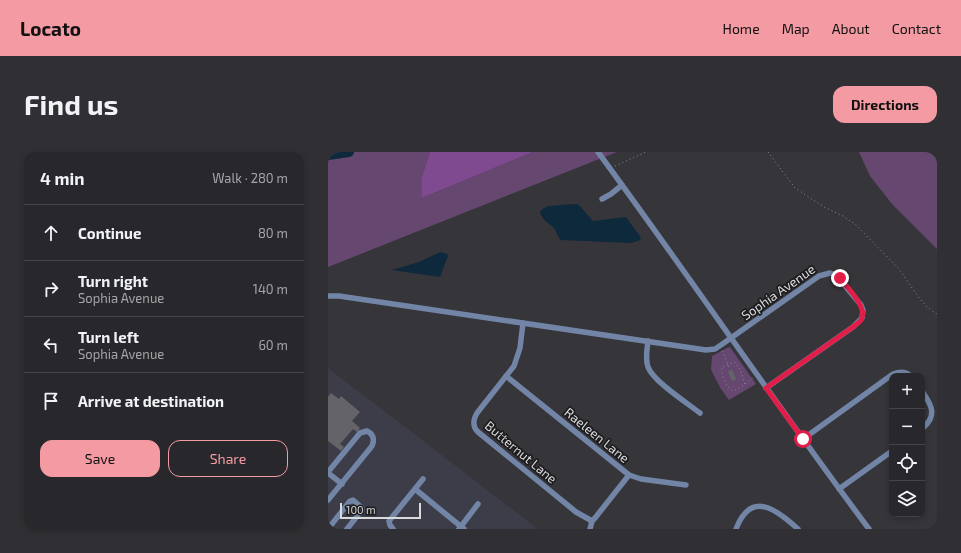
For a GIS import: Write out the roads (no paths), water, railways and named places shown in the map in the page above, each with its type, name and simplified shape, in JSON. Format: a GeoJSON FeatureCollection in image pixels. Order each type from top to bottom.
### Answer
{"type":"FeatureCollection","features":[{"type":"Feature","properties":{"kind":"street"},"geometry":{"type":"LineString","coordinates":[[598,152],[732,338],[757,376],[869,529]]}},
{"type":"Feature","properties":{"kind":"street"},"geometry":{"type":"LineString","coordinates":[[602,199],[622,185]]}},
{"type":"Feature","properties":{"kind":"street","name":"Sophia Avenue"},"geometry":{"type":"LineString","coordinates":[[732,338],[815,278],[827,273],[833,273],[840,278],[861,305],[863,314],[858,323],[766,388]]}},
{"type":"Feature","properties":{"kind":"street"},"geometry":{"type":"LineString","coordinates":[[328,296],[339,296],[706,350],[715,349],[732,338]]}},
{"type":"Feature","properties":{"kind":"street","name":"Butternut Lane"},"geometry":{"type":"LineString","coordinates":[[523,323],[520,348],[516,362],[477,413],[474,421],[475,430],[576,512],[592,521]]}},
{"type":"Feature","properties":{"kind":"street"},"geometry":{"type":"LineString","coordinates":[[648,342],[646,360],[651,373],[700,413]]}},
{"type":"Feature","properties":{"kind":"street"},"geometry":{"type":"LineString","coordinates":[[896,373],[906,373]]}},
{"type":"Feature","properties":{"kind":"street","name":"Raeleen Lane"},"geometry":{"type":"LineString","coordinates":[[506,376],[629,475],[641,479],[686,485]]}},
{"type":"Feature","properties":{"kind":"street"},"geometry":{"type":"LineString","coordinates":[[803,439],[889,377]]}},
{"type":"Feature","properties":{"kind":"street"},"geometry":{"type":"LineString","coordinates":[[925,395],[934,411],[932,420],[925,426]]}},
{"type":"Feature","properties":{"kind":"street"},"geometry":{"type":"LineString","coordinates":[[328,500],[342,484],[372,446],[374,438],[370,433],[365,431],[360,433],[328,473],[342,484]]}},
{"type":"Feature","properties":{"kind":"street"},"geometry":{"type":"LineString","coordinates":[[839,489],[889,453]]}},
{"type":"Feature","properties":{"kind":"street"},"geometry":{"type":"LineString","coordinates":[[590,529],[592,521],[629,475]]}},
{"type":"Feature","properties":{"kind":"street"},"geometry":{"type":"LineString","coordinates":[[393,529],[390,525],[390,521],[423,479]]}},
{"type":"Feature","properties":{"kind":"street"},"geometry":{"type":"LineString","coordinates":[[415,489],[461,528],[478,504]]}},
{"type":"Feature","properties":{"kind":"street"},"geometry":{"type":"LineString","coordinates":[[328,529],[350,501],[353,500],[362,508],[362,510],[347,529]]}},
{"type":"Feature","properties":{"kind":"street"},"geometry":{"type":"LineString","coordinates":[[736,529],[740,520],[748,510],[761,506],[774,510],[798,529]]}},
{"type":"Feature","properties":{"kind":"water"},"geometry":{"type":"Polygon","coordinates":[[[579,205],[593,221],[626,217],[641,239],[631,243],[561,240],[554,228],[543,218],[540,213],[541,210],[548,206],[579,205]]]}},
{"type":"Feature","properties":{"kind":"water"},"geometry":{"type":"Polygon","coordinates":[[[440,252],[447,254],[448,256],[440,277],[392,270],[419,262],[440,252]]]}},
{"type":"Feature","properties":{"kind":"waterway"},"geometry":{"type":"LineString","coordinates":[[328,155],[349,152]]}}]}
